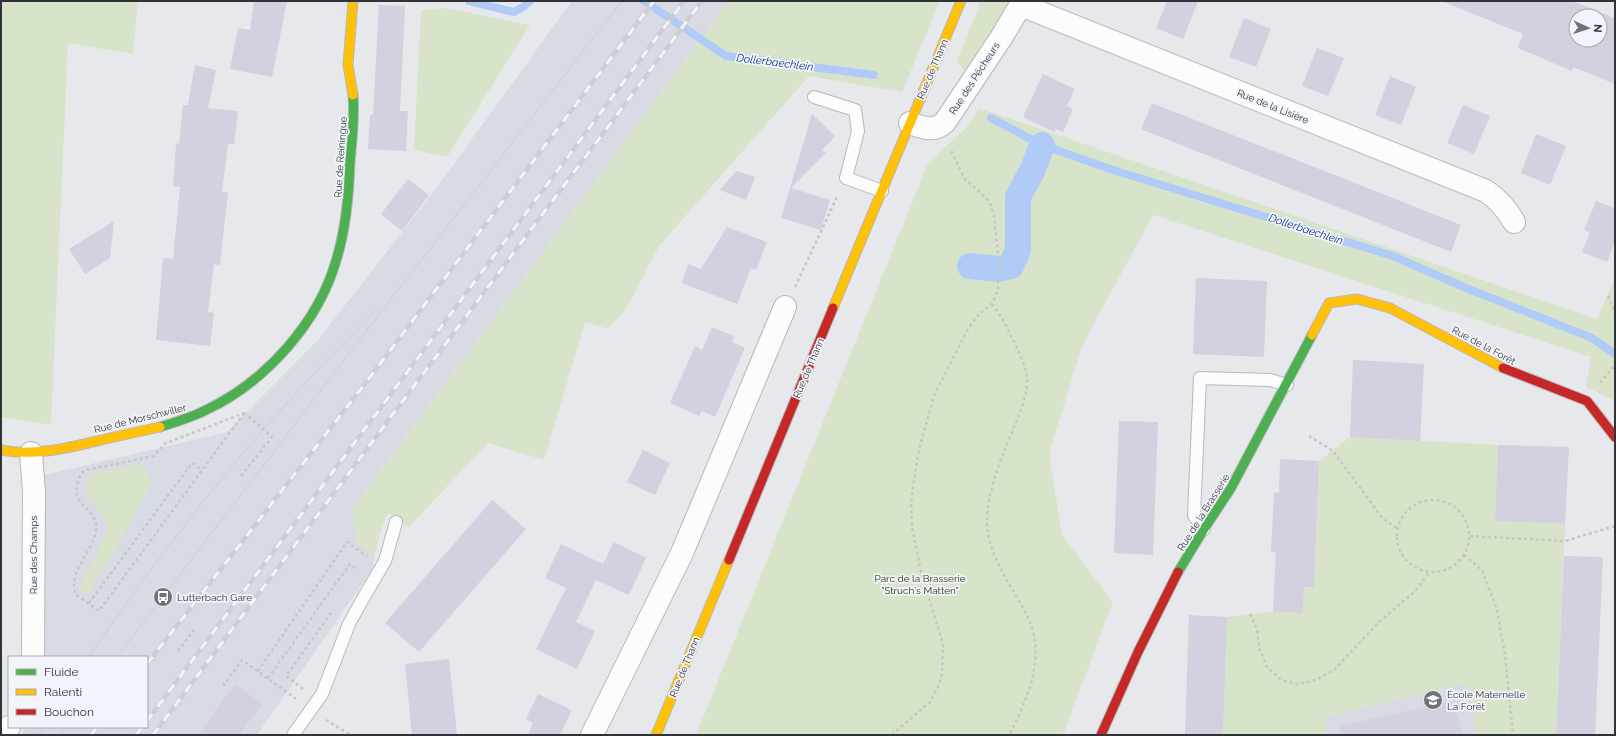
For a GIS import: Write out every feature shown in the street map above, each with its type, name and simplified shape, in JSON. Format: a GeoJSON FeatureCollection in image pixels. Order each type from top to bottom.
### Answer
{"type":"FeatureCollection","features":[{"type":"Feature","properties":{"kind":"street","name":"Rue de Reiningue"},"geometry":{"type":"LineString","coordinates":[[314,309],[329,282],[336,263],[345,226],[348,205],[354,115],[348,65],[353,1]]}},
{"type":"Feature","properties":{"kind":"street","name":"Rue de Thann"},"geometry":{"type":"LineString","coordinates":[[656,735],[961,1]]}},
{"type":"Feature","properties":{"kind":"street","name":"Rue des Pêcheurs"},"geometry":{"type":"LineString","coordinates":[[910,123],[934,129],[939,128],[945,122],[1001,38],[1022,3]]}},
{"type":"Feature","properties":{"kind":"street","name":"Rue de la Lisière"},"geometry":{"type":"LineString","coordinates":[[1022,3],[1486,192],[1498,200],[1507,210],[1514,222]]}},
{"type":"Feature","properties":{"kind":"street","name":"Rue de la Forêt"},"geometry":{"type":"LineString","coordinates":[[1329,303],[1357,299],[1390,308],[1511,372],[1587,401],[1615,437]]}},
{"type":"Feature","properties":{"kind":"street","name":"Rue de la Brasserie"},"geometry":{"type":"LineString","coordinates":[[1101,735],[1138,652],[1174,580],[1204,529],[1231,488],[1329,303]]}},
{"type":"Feature","properties":{"kind":"street"},"geometry":{"type":"LineString","coordinates":[[592,735],[682,553],[785,307]]}},
{"type":"Feature","properties":{"kind":"street","name":"Rue de Morschwiller"},"geometry":{"type":"LineString","coordinates":[[1,450],[32,453],[69,447],[156,428],[192,417],[208,410],[226,400],[270,365],[293,340],[314,309]]}},
{"type":"Feature","properties":{"kind":"street","name":"Rue des Champs"},"geometry":{"type":"LineString","coordinates":[[32,453],[34,492],[32,656]]}},
{"type":"Feature","properties":{"kind":"lane"},"geometry":{"type":"LineString","coordinates":[[814,97],[855,110],[858,131],[846,178],[882,191]]}},
{"type":"Feature","properties":{"kind":"lane"},"geometry":{"type":"LineString","coordinates":[[1204,529],[1194,515],[1200,378],[1270,380],[1286,384]]}},
{"type":"Feature","properties":{"kind":"lane"},"geometry":{"type":"LineString","coordinates":[[293,735],[318,699],[330,675],[349,624],[385,561],[396,522]]}},
{"type":"Feature","properties":{"kind":"path"},"geometry":{"type":"LineString","coordinates":[[892,735],[930,702],[938,687],[942,675],[943,644],[921,572],[912,527],[912,492],[919,450],[935,393],[968,329],[979,314],[992,304],[998,290],[999,262],[994,216],[991,206],[986,199],[964,178],[949,145]]}},
{"type":"Feature","properties":{"kind":"path"},"geometry":{"type":"LineString","coordinates":[[785,307],[819,238],[846,178]]}},
{"type":"Feature","properties":{"kind":"path"},"geometry":{"type":"LineString","coordinates":[[1608,296],[1615,313]]}},
{"type":"Feature","properties":{"kind":"path"},"geometry":{"type":"LineString","coordinates":[[992,304],[1002,317],[1022,361],[1027,379],[1022,408],[1002,456],[992,487],[987,520],[989,537],[994,556],[1027,615],[1035,641],[1034,666],[1031,685],[1024,704],[1009,735]]}},
{"type":"Feature","properties":{"kind":"path"},"geometry":{"type":"LineString","coordinates":[[1610,369],[1615,365]]}},
{"type":"Feature","properties":{"kind":"path"},"geometry":{"type":"LineString","coordinates":[[244,413],[99,611],[75,594],[73,583],[96,535],[96,524],[91,514],[77,498],[76,488],[80,473],[86,470],[154,456],[164,444],[244,413]]}},
{"type":"Feature","properties":{"kind":"path"},"geometry":{"type":"LineString","coordinates":[[241,476],[272,437],[244,413]]}},
{"type":"Feature","properties":{"kind":"path"},"geometry":{"type":"LineString","coordinates":[[1309,436],[1332,450],[1383,519],[1397,528]]}},
{"type":"Feature","properties":{"kind":"path"},"geometry":{"type":"LineString","coordinates":[[89,604],[192,463],[202,470]]}},
{"type":"Feature","properties":{"kind":"path"},"geometry":{"type":"LineString","coordinates":[[1436,499],[1449,503],[1459,510],[1466,519],[1470,536],[1464,555],[1452,567],[1440,572],[1430,572],[1421,570],[1408,562],[1399,550],[1396,536],[1399,521],[1408,509],[1420,502],[1436,499]]}},
{"type":"Feature","properties":{"kind":"path"},"geometry":{"type":"LineString","coordinates":[[1470,536],[1565,541],[1615,526]]}},
{"type":"Feature","properties":{"kind":"path"},"geometry":{"type":"LineString","coordinates":[[258,671],[347,542],[382,566]]}},
{"type":"Feature","properties":{"kind":"path"},"geometry":{"type":"LineString","coordinates":[[1464,555],[1482,570],[1497,609],[1505,655],[1513,735]]}},
{"type":"Feature","properties":{"kind":"path"},"geometry":{"type":"LineString","coordinates":[[268,678],[350,564],[360,572]]}},
{"type":"Feature","properties":{"kind":"path"},"geometry":{"type":"LineString","coordinates":[[1250,614],[1257,629],[1259,648],[1267,667],[1281,680],[1298,684],[1316,680],[1334,670],[1378,623],[1414,592],[1430,572]]}},
{"type":"Feature","properties":{"kind":"path"},"geometry":{"type":"LineString","coordinates":[[318,699],[286,676],[334,609]]}},
{"type":"Feature","properties":{"kind":"path"},"geometry":{"type":"LineString","coordinates":[[178,651],[196,627]]}},
{"type":"Feature","properties":{"kind":"path"},"geometry":{"type":"LineString","coordinates":[[222,686],[242,660],[295,698]]}},
{"type":"Feature","properties":{"kind":"path"},"geometry":{"type":"LineString","coordinates":[[310,711],[352,735]]}},
{"type":"Feature","properties":{"kind":"shaded area"},"geometry":{"type":"Polygon","coordinates":[[[572,1],[729,1],[362,496],[357,541],[375,555],[372,570],[257,735],[21,735],[25,728],[148,728],[148,656],[37,656],[40,476],[227,432],[318,340],[435,190],[572,1]]]}},
{"type":"Feature","properties":{"kind":"shaded area","name":"École Maternelle La Forêt"},"geometry":{"type":"Polygon","coordinates":[[[1466,682],[1474,718],[1475,735],[1326,735],[1324,717],[1466,682]]]}},
{"type":"Feature","properties":{"kind":"green space"},"geometry":{"type":"Polygon","coordinates":[[[1,1],[138,1],[133,54],[68,43],[51,425],[1,417],[1,1]]]}},
{"type":"Feature","properties":{"kind":"green space"},"geometry":{"type":"Polygon","coordinates":[[[729,1],[940,1],[902,92],[809,76],[659,246],[627,308],[608,329],[585,322],[544,460],[488,443],[409,527],[388,513],[380,533],[375,555],[357,542],[352,510],[729,1]]]}},
{"type":"Feature","properties":{"kind":"green space"},"geometry":{"type":"Polygon","coordinates":[[[981,1],[1009,1],[969,78],[957,60],[981,1]]]}},
{"type":"Feature","properties":{"kind":"green space"},"geometry":{"type":"Polygon","coordinates":[[[446,8],[530,25],[447,157],[414,150],[421,10],[446,8]]]}},
{"type":"Feature","properties":{"kind":"green space","name":"Parc de la Brasserie \"Struch's Matten\""},"geometry":{"type":"Polygon","coordinates":[[[979,108],[1597,319],[1615,278],[1615,401],[1586,387],[1591,357],[1153,215],[1082,346],[1049,454],[1062,534],[1113,602],[1063,735],[696,735],[928,163],[965,129],[979,108]]]}},
{"type":"Feature","properties":{"kind":"green space"},"geometry":{"type":"Polygon","coordinates":[[[1350,437],[1498,445],[1495,521],[1565,524],[1556,735],[1475,735],[1474,718],[1466,683],[1325,717],[1326,735],[1223,735],[1227,617],[1273,611],[1303,612],[1304,587],[1314,587],[1319,461],[1350,437]]]}},
{"type":"Feature","properties":{"kind":"green space"},"geometry":{"type":"Polygon","coordinates":[[[143,464],[152,484],[91,591],[86,594],[82,592],[81,584],[106,535],[106,520],[87,496],[85,487],[88,478],[95,472],[143,464]]]}},
{"type":"Feature","properties":{"kind":"building"},"geometry":{"type":"Polygon","coordinates":[[[254,1],[287,1],[272,77],[230,69],[238,28],[250,30],[254,1]]]}},
{"type":"Feature","properties":{"kind":"building"},"geometry":{"type":"Polygon","coordinates":[[[1167,1],[1198,1],[1183,39],[1156,28],[1167,1]]]}},
{"type":"Feature","properties":{"kind":"building"},"geometry":{"type":"Polygon","coordinates":[[[1444,1],[1572,1],[1590,8],[1568,8],[1568,48],[1608,48],[1608,15],[1615,18],[1615,84],[1573,67],[1572,71],[1518,48],[1523,34],[1444,1]]]}},
{"type":"Feature","properties":{"kind":"building"},"geometry":{"type":"Polygon","coordinates":[[[379,5],[405,6],[400,111],[408,111],[406,151],[368,149],[370,115],[373,115],[379,5]]]}},
{"type":"Feature","properties":{"kind":"building"},"geometry":{"type":"Polygon","coordinates":[[[1244,18],[1271,29],[1256,67],[1229,57],[1244,18]]]}},
{"type":"Feature","properties":{"kind":"building"},"geometry":{"type":"Polygon","coordinates":[[[1317,48],[1344,58],[1328,96],[1302,86],[1317,48]]]}},
{"type":"Feature","properties":{"kind":"building"},"geometry":{"type":"Polygon","coordinates":[[[195,65],[216,70],[208,108],[238,111],[234,144],[228,144],[222,192],[228,192],[220,265],[214,264],[208,312],[214,313],[210,346],[156,340],[163,258],[173,259],[180,187],[173,187],[176,143],[179,144],[183,105],[188,105],[195,65]]]}},
{"type":"Feature","properties":{"kind":"building"},"geometry":{"type":"Polygon","coordinates":[[[1043,74],[1075,89],[1067,106],[1073,109],[1063,132],[1056,129],[1054,132],[1023,117],[1043,74]]]}},
{"type":"Feature","properties":{"kind":"building"},"geometry":{"type":"Polygon","coordinates":[[[1390,76],[1416,87],[1401,125],[1375,115],[1390,76]]]}},
{"type":"Feature","properties":{"kind":"building"},"geometry":{"type":"Polygon","coordinates":[[[1152,103],[1461,225],[1451,252],[1141,129],[1152,103]]]}},
{"type":"Feature","properties":{"kind":"building"},"geometry":{"type":"Polygon","coordinates":[[[1463,105],[1490,116],[1474,154],[1447,143],[1463,105]]]}},
{"type":"Feature","properties":{"kind":"building"},"geometry":{"type":"Polygon","coordinates":[[[812,114],[835,136],[822,150],[826,153],[791,188],[830,200],[821,230],[781,218],[812,114]]]}},
{"type":"Feature","properties":{"kind":"building"},"geometry":{"type":"Polygon","coordinates":[[[1536,134],[1566,146],[1550,185],[1521,173],[1536,134]]]}},
{"type":"Feature","properties":{"kind":"building"},"geometry":{"type":"Polygon","coordinates":[[[736,171],[755,177],[746,200],[720,190],[736,171]]]}},
{"type":"Feature","properties":{"kind":"building"},"geometry":{"type":"Polygon","coordinates":[[[408,179],[429,195],[402,231],[381,214],[408,179]]]}},
{"type":"Feature","properties":{"kind":"building"},"geometry":{"type":"Polygon","coordinates":[[[1596,201],[1615,208],[1615,241],[1607,262],[1582,252],[1590,233],[1584,230],[1596,201]]]}},
{"type":"Feature","properties":{"kind":"building"},"geometry":{"type":"Polygon","coordinates":[[[114,221],[110,258],[85,274],[69,249],[114,221]]]}},
{"type":"Feature","properties":{"kind":"building"},"geometry":{"type":"Polygon","coordinates":[[[727,227],[767,242],[756,270],[751,268],[737,304],[682,283],[688,264],[701,269],[727,227]]]}},
{"type":"Feature","properties":{"kind":"building"},"geometry":{"type":"Polygon","coordinates":[[[1196,278],[1267,281],[1264,357],[1193,354],[1196,278]]]}},
{"type":"Feature","properties":{"kind":"building"},"geometry":{"type":"Polygon","coordinates":[[[712,327],[734,336],[732,342],[745,348],[715,417],[702,411],[699,416],[670,403],[695,346],[702,350],[712,327]]]}},
{"type":"Feature","properties":{"kind":"building"},"geometry":{"type":"Polygon","coordinates":[[[1353,360],[1424,364],[1420,441],[1350,437],[1353,360]]]}},
{"type":"Feature","properties":{"kind":"building"},"geometry":{"type":"Polygon","coordinates":[[[1119,421],[1158,422],[1153,555],[1114,553],[1119,421]]]}},
{"type":"Feature","properties":{"kind":"building"},"geometry":{"type":"Polygon","coordinates":[[[1498,445],[1569,447],[1565,524],[1495,521],[1498,445]]]}},
{"type":"Feature","properties":{"kind":"building"},"geometry":{"type":"Polygon","coordinates":[[[643,450],[670,463],[655,495],[627,482],[643,450]]]}},
{"type":"Feature","properties":{"kind":"building"},"geometry":{"type":"Polygon","coordinates":[[[1280,459],[1319,461],[1314,587],[1304,587],[1303,613],[1273,611],[1276,552],[1271,552],[1274,492],[1279,493],[1280,459]]]}},
{"type":"Feature","properties":{"kind":"building"},"geometry":{"type":"Polygon","coordinates":[[[492,500],[526,529],[419,652],[385,623],[492,500]]]}},
{"type":"Feature","properties":{"kind":"building"},"geometry":{"type":"Polygon","coordinates":[[[614,542],[646,558],[629,595],[596,580],[576,622],[595,631],[577,669],[536,649],[566,588],[545,578],[561,544],[603,564],[614,542]]]}},
{"type":"Feature","properties":{"kind":"building"},"geometry":{"type":"Polygon","coordinates":[[[1564,556],[1603,557],[1595,735],[1556,735],[1564,556]]]}},
{"type":"Feature","properties":{"kind":"building"},"geometry":{"type":"Polygon","coordinates":[[[1189,615],[1227,617],[1223,735],[1185,735],[1189,615]]]}},
{"type":"Feature","properties":{"kind":"building"},"geometry":{"type":"Polygon","coordinates":[[[449,659],[457,735],[412,735],[405,664],[449,659]]]}},
{"type":"Feature","properties":{"kind":"building"},"geometry":{"type":"Polygon","coordinates":[[[235,684],[262,704],[239,735],[198,735],[235,684]]]}},
{"type":"Feature","properties":{"kind":"building"},"geometry":{"type":"Polygon","coordinates":[[[538,694],[572,710],[560,735],[528,735],[533,723],[526,719],[538,694]]]}},
{"type":"Feature","properties":{"kind":"building"},"geometry":{"type":"Polygon","coordinates":[[[1453,701],[1463,735],[1341,735],[1340,726],[1453,701]]]}},
{"type":"Feature","properties":{"kind":"waterway","name":"Dollerbaechlein"},"geometry":{"type":"LineString","coordinates":[[469,1],[514,12],[530,1]]}},
{"type":"Feature","properties":{"kind":"waterway","name":"Dollerbaechlein"},"geometry":{"type":"LineString","coordinates":[[644,1],[726,56],[874,75]]}},
{"type":"Feature","properties":{"kind":"waterway","name":"Dollerbaechlein"},"geometry":{"type":"LineString","coordinates":[[991,118],[1042,145],[1113,170],[1393,256],[1466,288],[1592,338],[1615,354]]}},
{"type":"Feature","properties":{"kind":"waterway"},"geometry":{"type":"LineString","coordinates":[[970,266],[999,269],[1011,266],[1018,250],[1018,197],[1033,169],[1042,145]]}},
{"type":"Feature","properties":{"kind":"tram line"},"geometry":{"type":"LineString","coordinates":[[118,656],[367,330],[622,1]]}},
{"type":"Feature","properties":{"kind":"tram line"},"geometry":{"type":"LineString","coordinates":[[90,656],[163,553],[216,486],[299,390],[379,307]]}},
{"type":"Feature","properties":{"kind":"tram line"},"geometry":{"type":"LineString","coordinates":[[38,735],[42,728]]}},
{"type":"Feature","properties":{"kind":"tram line"},"geometry":{"type":"LineString","coordinates":[[59,735],[64,728]]}},
{"type":"Feature","properties":{"kind":"railway"},"geometry":{"type":"LineString","coordinates":[[148,663],[364,385],[654,1]]}},
{"type":"Feature","properties":{"kind":"railway"},"geometry":{"type":"LineString","coordinates":[[148,720],[684,1]]}},
{"type":"Feature","properties":{"kind":"railway"},"geometry":{"type":"LineString","coordinates":[[153,735],[702,1]]}},
{"type":"Feature","properties":{"kind":"railway"},"geometry":{"type":"LineString","coordinates":[[91,735],[96,728]]}},
{"type":"Feature","properties":{"kind":"railway"},"geometry":{"type":"LineString","coordinates":[[136,735],[141,728]]}},
{"type":"Feature","properties":{"kind":"traffic: fast"},"geometry":{"type":"LineString","coordinates":[[160,427],[202,412],[250,383],[287,348],[303,328],[317,306],[328,284],[336,261],[345,224],[353,129],[353,95]]}},
{"type":"Feature","properties":{"kind":"traffic: fast"},"geometry":{"type":"LineString","coordinates":[[1178,572],[1231,488],[1312,335]]}},
{"type":"Feature","properties":{"kind":"traffic: slow"},"geometry":{"type":"LineString","coordinates":[[353,1],[348,65],[353,95]]}},
{"type":"Feature","properties":{"kind":"traffic: slow"},"geometry":{"type":"LineString","coordinates":[[833,308],[961,1]]}},
{"type":"Feature","properties":{"kind":"traffic: slow"},"geometry":{"type":"LineString","coordinates":[[1312,335],[1329,303],[1357,299],[1390,308],[1503,368]]}},
{"type":"Feature","properties":{"kind":"traffic: slow"},"geometry":{"type":"LineString","coordinates":[[1,450],[14,452],[40,452],[160,427]]}},
{"type":"Feature","properties":{"kind":"traffic: slow"},"geometry":{"type":"LineString","coordinates":[[656,735],[729,560]]}},
{"type":"Feature","properties":{"kind":"traffic: jam"},"geometry":{"type":"LineString","coordinates":[[729,560],[833,308]]}},
{"type":"Feature","properties":{"kind":"traffic: jam"},"geometry":{"type":"LineString","coordinates":[[1503,368],[1587,401],[1615,437]]}},
{"type":"Feature","properties":{"kind":"traffic: jam"},"geometry":{"type":"LineString","coordinates":[[1101,735],[1138,652],[1178,572]]}},
{"type":"Feature","properties":{"kind":"place","name":"Lutterbach Gare"},"geometry":{"type":"Point","coordinates":[163,597]}},
{"type":"Feature","properties":{"kind":"place","name":"École Maternelle La Forêt"},"geometry":{"type":"Point","coordinates":[1433,700]}}]}
